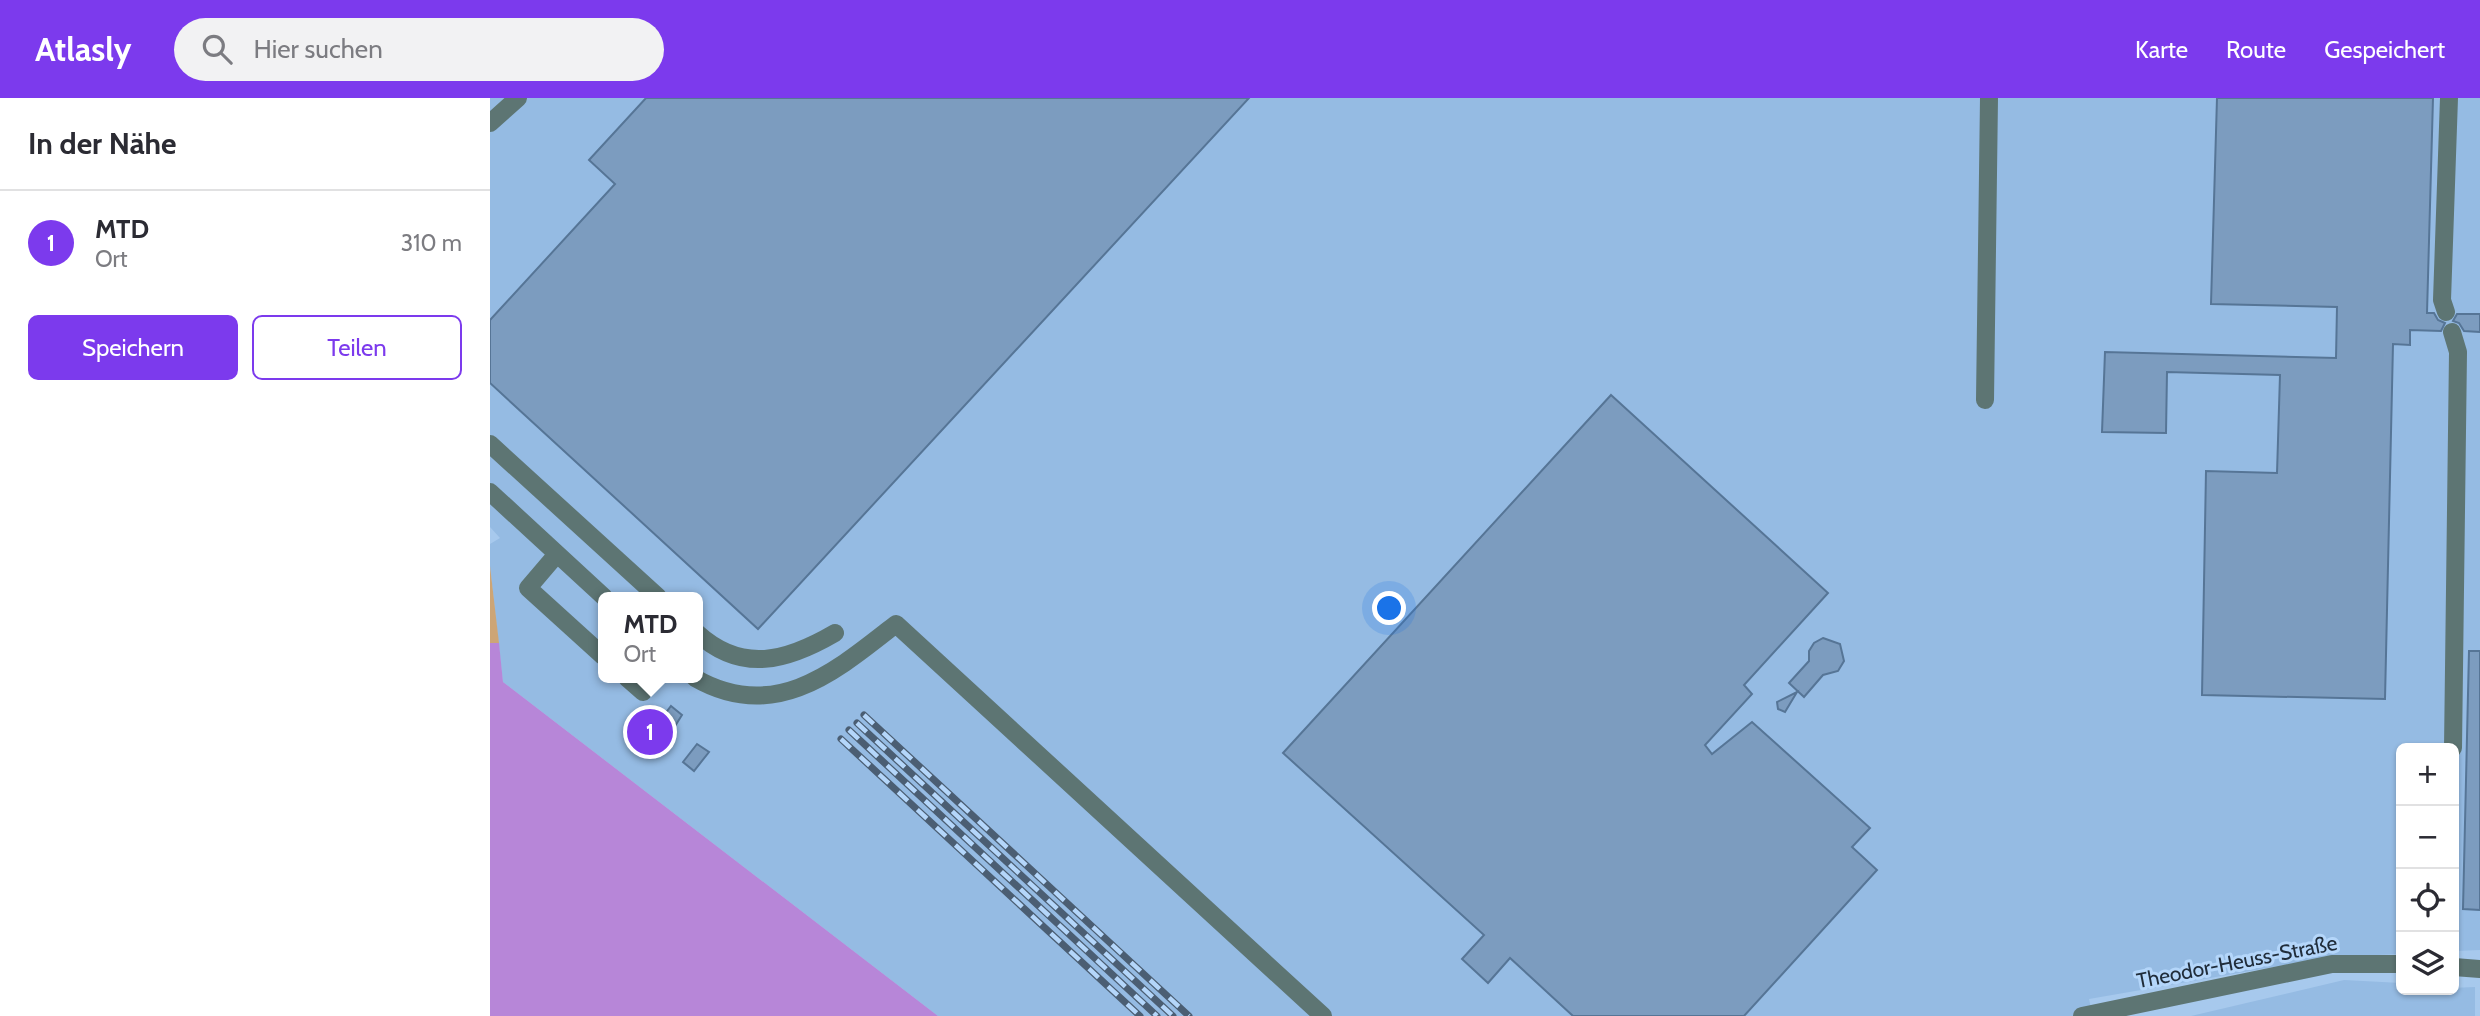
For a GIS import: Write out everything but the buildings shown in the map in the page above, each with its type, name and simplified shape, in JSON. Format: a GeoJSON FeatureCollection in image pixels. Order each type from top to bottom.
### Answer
{"type":"FeatureCollection","features":[{"type":"Feature","properties":{"kind":"street"},"geometry":{"type":"LineString","coordinates":[[490,122],[518,98]]}},
{"type":"Feature","properties":{"kind":"street"},"geometry":{"type":"LineString","coordinates":[[1985,400],[1989,98]]}},
{"type":"Feature","properties":{"kind":"street"},"geometry":{"type":"LineString","coordinates":[[2446,312],[2442,300],[2449,98]]}},
{"type":"Feature","properties":{"kind":"street"},"geometry":{"type":"LineString","coordinates":[[2452,332],[2458,352],[2453,743]]}},
{"type":"Feature","properties":{"kind":"street"},"geometry":{"type":"LineString","coordinates":[[490,444],[653,592]]}},
{"type":"Feature","properties":{"kind":"street"},"geometry":{"type":"LineString","coordinates":[[490,492],[599,592]]}},
{"type":"Feature","properties":{"kind":"street"},"geometry":{"type":"LineString","coordinates":[[557,554],[528,588],[598,651]]}},
{"type":"Feature","properties":{"kind":"street"},"geometry":{"type":"LineString","coordinates":[[703,681],[726,690],[757,695],[804,688],[826,677],[896,624],[1323,1016]]}},
{"type":"Feature","properties":{"kind":"street"},"geometry":{"type":"LineString","coordinates":[[703,639],[710,645],[744,659],[775,659],[795,653],[835,633]]}},
{"type":"Feature","properties":{"kind":"street"},"geometry":{"type":"LineString","coordinates":[[633,683],[643,692]]}},
{"type":"Feature","properties":{"kind":"street","name":"Theodor-Heuss-Straße"},"geometry":{"type":"LineString","coordinates":[[2082,1016],[2332,964],[2396,964]]}},
{"type":"Feature","properties":{"kind":"street"},"geometry":{"type":"LineString","coordinates":[[2459,968],[2480,970]]}},
{"type":"Feature","properties":{"kind":"shaded area"},"geometry":{"type":"Polygon","coordinates":[[[490,98],[2480,98],[2480,950],[2459,951],[2459,743],[2396,743],[2396,954],[2331,957],[2089,999],[2093,1016],[938,1016],[503,682],[490,544],[500,538],[490,527],[490,98]]]}},
{"type":"Feature","properties":{"kind":"shaded area"},"geometry":{"type":"Polygon","coordinates":[[[490,566],[499,643],[490,643],[490,566]]]}},
{"type":"Feature","properties":{"kind":"shaded area"},"geometry":{"type":"Polygon","coordinates":[[[490,643],[499,643],[503,682],[938,1016],[490,1016],[490,643]]]}},
{"type":"Feature","properties":{"kind":"shaded area"},"geometry":{"type":"Polygon","coordinates":[[[2344,980],[2396,983],[2396,995],[2459,995],[2459,988],[2475,987],[2475,1016],[2191,1016],[2344,980]]]}},
{"type":"Feature","properties":{"kind":"railway"},"geometry":{"type":"LineString","coordinates":[[864,715],[1189,1016]]}},
{"type":"Feature","properties":{"kind":"railway"},"geometry":{"type":"LineString","coordinates":[[857,723],[1173,1016]]}},
{"type":"Feature","properties":{"kind":"railway"},"geometry":{"type":"LineString","coordinates":[[849,730],[1157,1016]]}},
{"type":"Feature","properties":{"kind":"railway"},"geometry":{"type":"LineString","coordinates":[[841,739],[1140,1016]]}},
{"type":"Feature","properties":{"kind":"place","name":"MTD"},"geometry":{"type":"Point","coordinates":[650,732]}}]}
